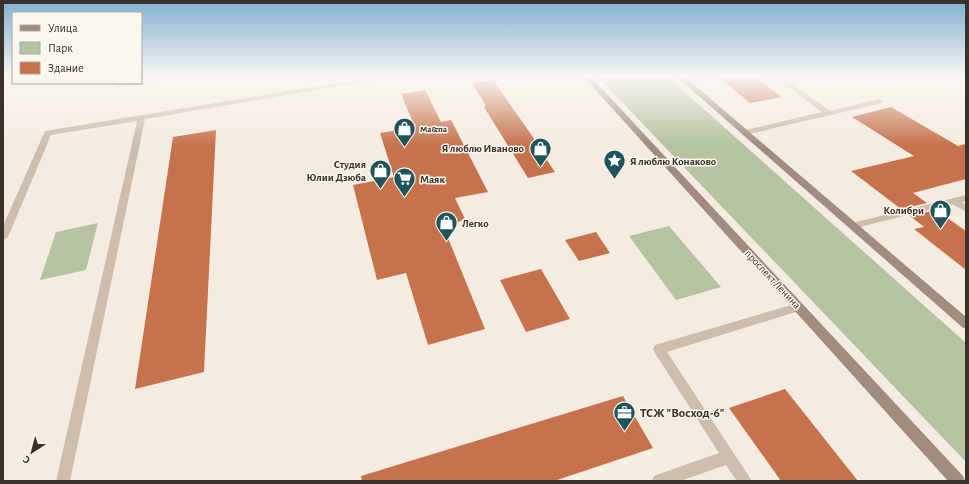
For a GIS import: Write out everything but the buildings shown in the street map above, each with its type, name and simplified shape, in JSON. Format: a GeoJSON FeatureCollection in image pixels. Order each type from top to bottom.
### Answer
{"type":"FeatureCollection","features":[{"type":"Feature","properties":{"kind":"street","name":"проспект Ленина"},"geometry":{"type":"LineString","coordinates":[[608,100],[958,481]]}},
{"type":"Feature","properties":{"kind":"street"},"geometry":{"type":"LineString","coordinates":[[706,100],[966,324]]}},
{"type":"Feature","properties":{"kind":"lane"},"geometry":{"type":"LineString","coordinates":[[3,237],[48,133],[252,100]]}},
{"type":"Feature","properties":{"kind":"lane"},"geometry":{"type":"LineString","coordinates":[[809,100],[828,113]]}},
{"type":"Feature","properties":{"kind":"lane"},"geometry":{"type":"LineString","coordinates":[[745,134],[879,101]]}},
{"type":"Feature","properties":{"kind":"lane"},"geometry":{"type":"LineString","coordinates":[[64,481],[141,118]]}},
{"type":"Feature","properties":{"kind":"lane"},"geometry":{"type":"LineString","coordinates":[[852,226],[955,202],[966,198]]}},
{"type":"Feature","properties":{"kind":"lane"},"geometry":{"type":"LineString","coordinates":[[955,202],[966,209]]}},
{"type":"Feature","properties":{"kind":"lane"},"geometry":{"type":"LineString","coordinates":[[745,481],[659,349],[798,307]]}},
{"type":"Feature","properties":{"kind":"lane"},"geometry":{"type":"LineString","coordinates":[[659,481],[729,457]]}},
{"type":"Feature","properties":{"kind":"green space"},"geometry":{"type":"Polygon","coordinates":[[[620,100],[693,100],[966,343],[966,462],[620,100]]]}},
{"type":"Feature","properties":{"kind":"green space"},"geometry":{"type":"Polygon","coordinates":[[[98,223],[86,270],[40,280],[56,232],[98,223]]]}},
{"type":"Feature","properties":{"kind":"green space"},"geometry":{"type":"Polygon","coordinates":[[[669,226],[721,287],[676,300],[629,236],[669,226]]]}},
{"type":"Feature","properties":{"kind":"place","name":"Ма&па"},"geometry":{"type":"Point","coordinates":[405,148]}},
{"type":"Feature","properties":{"kind":"place","name":"Я люблю Иваново"},"geometry":{"type":"Point","coordinates":[540,168]}},
{"type":"Feature","properties":{"kind":"place","name":"Я люблю Конаково"},"geometry":{"type":"Point","coordinates":[614,180]}},
{"type":"Feature","properties":{"kind":"place","name":"Студия Юлии Дзюба"},"geometry":{"type":"Point","coordinates":[381,190]}},
{"type":"Feature","properties":{"kind":"place","name":"Маяк"},"geometry":{"type":"Point","coordinates":[404,198]}},
{"type":"Feature","properties":{"kind":"place","name":"Колибри"},"geometry":{"type":"Point","coordinates":[940,230]}},
{"type":"Feature","properties":{"kind":"place","name":"Легко"},"geometry":{"type":"Point","coordinates":[447,242]}},
{"type":"Feature","properties":{"kind":"place","name":"ТСЖ \"Восход-6\""},"geometry":{"type":"Point","coordinates":[625,432]}}]}
